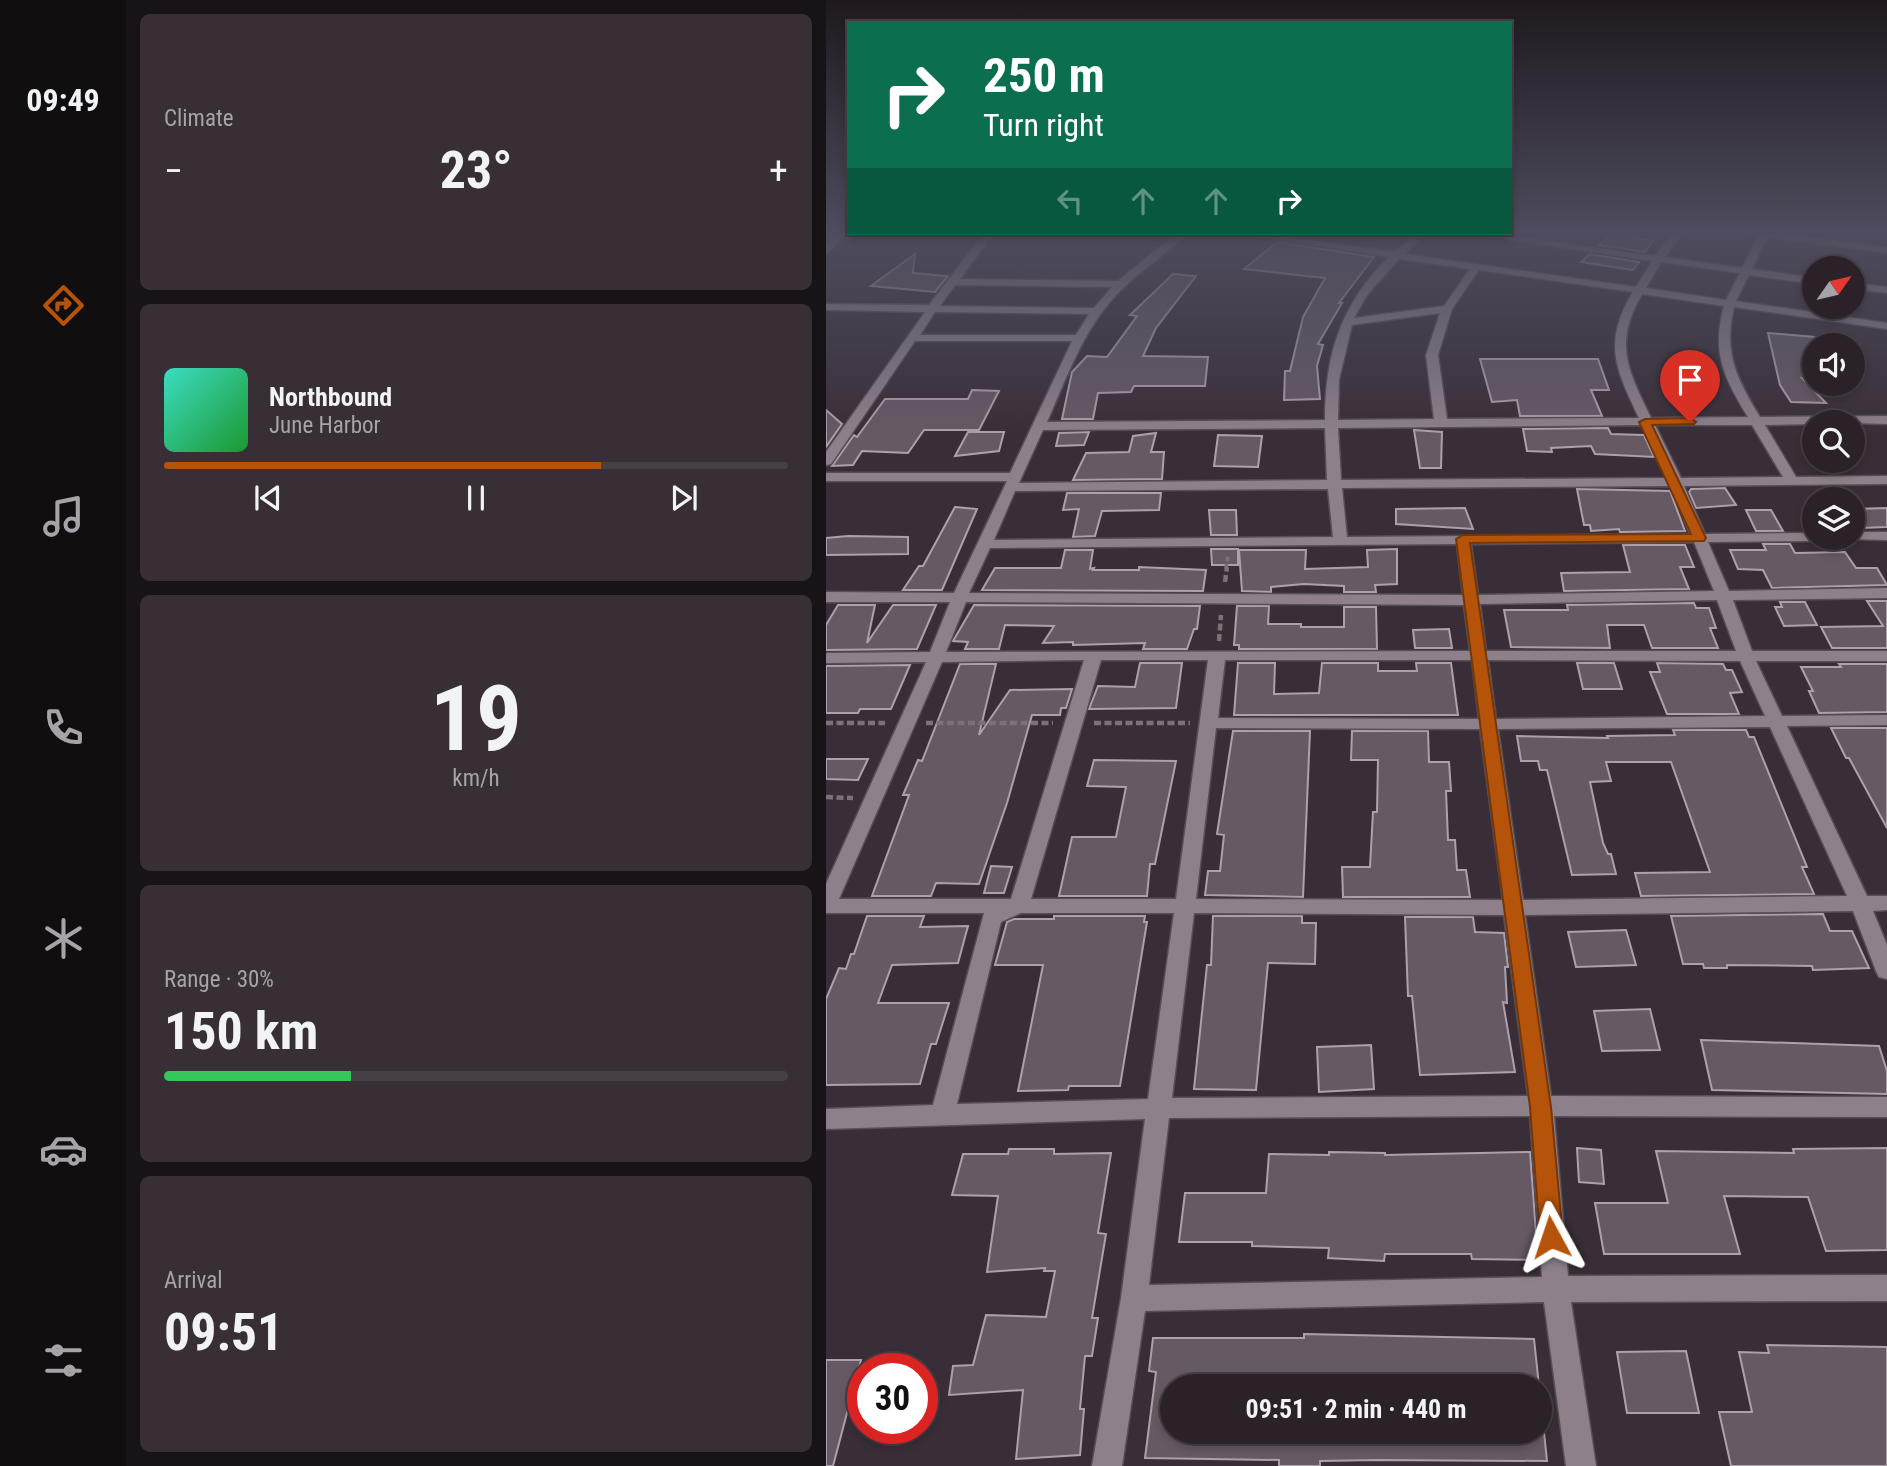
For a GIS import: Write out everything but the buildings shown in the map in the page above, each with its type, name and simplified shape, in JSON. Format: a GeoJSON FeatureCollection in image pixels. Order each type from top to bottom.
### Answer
{"type":"FeatureCollection","features":[{"type":"Feature","properties":{"kind":"street"},"geometry":{"type":"LineString","coordinates":[[826,461],[938,301]]}},
{"type":"Feature","properties":{"kind":"street"},"geometry":{"type":"LineString","coordinates":[[1103,301],[1079,338],[1037,426],[960,597],[909,723],[826,906],[1512,908],[1887,903]]}},
{"type":"Feature","properties":{"kind":"street"},"geometry":{"type":"LineString","coordinates":[[1340,540],[1333,424],[1336,363],[1347,322],[1358,301]]}},
{"type":"Feature","properties":{"kind":"street"},"geometry":{"type":"LineString","coordinates":[[1441,423],[1432,355],[1447,309],[1452,301]]}},
{"type":"Feature","properties":{"kind":"street"},"geometry":{"type":"LineString","coordinates":[[1633,301],[1621,326],[1619,354],[1622,370],[1675,481],[1746,657],[1860,903],[1887,971]]}},
{"type":"Feature","properties":{"kind":"street"},"geometry":{"type":"LineString","coordinates":[[1719,301],[1887,326]]}},
{"type":"Feature","properties":{"kind":"street"},"geometry":{"type":"LineString","coordinates":[[1730,303],[1723,349],[1734,384],[1759,421],[1792,481]]}},
{"type":"Feature","properties":{"kind":"street"},"geometry":{"type":"LineString","coordinates":[[826,307],[1095,311]]}},
{"type":"Feature","properties":{"kind":"street"},"geometry":{"type":"LineString","coordinates":[[1347,322],[1447,309]]}},
{"type":"Feature","properties":{"kind":"street"},"geometry":{"type":"LineString","coordinates":[[912,338],[1079,338]]}},
{"type":"Feature","properties":{"kind":"street"},"geometry":{"type":"LineString","coordinates":[[1037,426],[1887,420]]}},
{"type":"Feature","properties":{"kind":"street"},"geometry":{"type":"LineString","coordinates":[[826,477],[1014,482],[1335,483],[1887,480]]}},
{"type":"Feature","properties":{"kind":"street"},"geometry":{"type":"LineString","coordinates":[[1865,536],[1887,536]]}},
{"type":"Feature","properties":{"kind":"street"},"geometry":{"type":"LineString","coordinates":[[986,544],[1802,537]]}},
{"type":"Feature","properties":{"kind":"street"},"geometry":{"type":"LineString","coordinates":[[1463,539],[1541,1107],[1556,1289],[1581,1466]]}},
{"type":"Feature","properties":{"kind":"street"},"geometry":{"type":"LineString","coordinates":[[826,597],[1470,600],[1887,593]]}},
{"type":"Feature","properties":{"kind":"street"},"geometry":{"type":"LineString","coordinates":[[826,658],[1094,655],[1887,656]]}},
{"type":"Feature","properties":{"kind":"street"},"geometry":{"type":"LineString","coordinates":[[1019,906],[1094,655]]}},
{"type":"Feature","properties":{"kind":"street"},"geometry":{"type":"LineString","coordinates":[[1107,1466],[1160,1110],[1217,656]]}},
{"type":"Feature","properties":{"kind":"street"},"geometry":{"type":"LineString","coordinates":[[1208,723],[1490,724],[1887,720]]}},
{"type":"Feature","properties":{"kind":"street"},"geometry":{"type":"LineString","coordinates":[[943,1113],[992,917],[1019,906]]}},
{"type":"Feature","properties":{"kind":"street"},"geometry":{"type":"LineString","coordinates":[[826,1119],[943,1113],[1160,1110],[1887,1107]]}},
{"type":"Feature","properties":{"kind":"street"},"geometry":{"type":"LineString","coordinates":[[1134,1298],[1556,1289],[1887,1288]]}},
{"type":"Feature","properties":{"kind":"path"},"geometry":{"type":"LineString","coordinates":[[826,723],[909,723]]}},
{"type":"Feature","properties":{"kind":"route"},"geometry":{"type":"LineString","coordinates":[[1551,1237],[1541,1107],[1463,539],[1699,538],[1675,481],[1645,422],[1690,422]]}}]}
